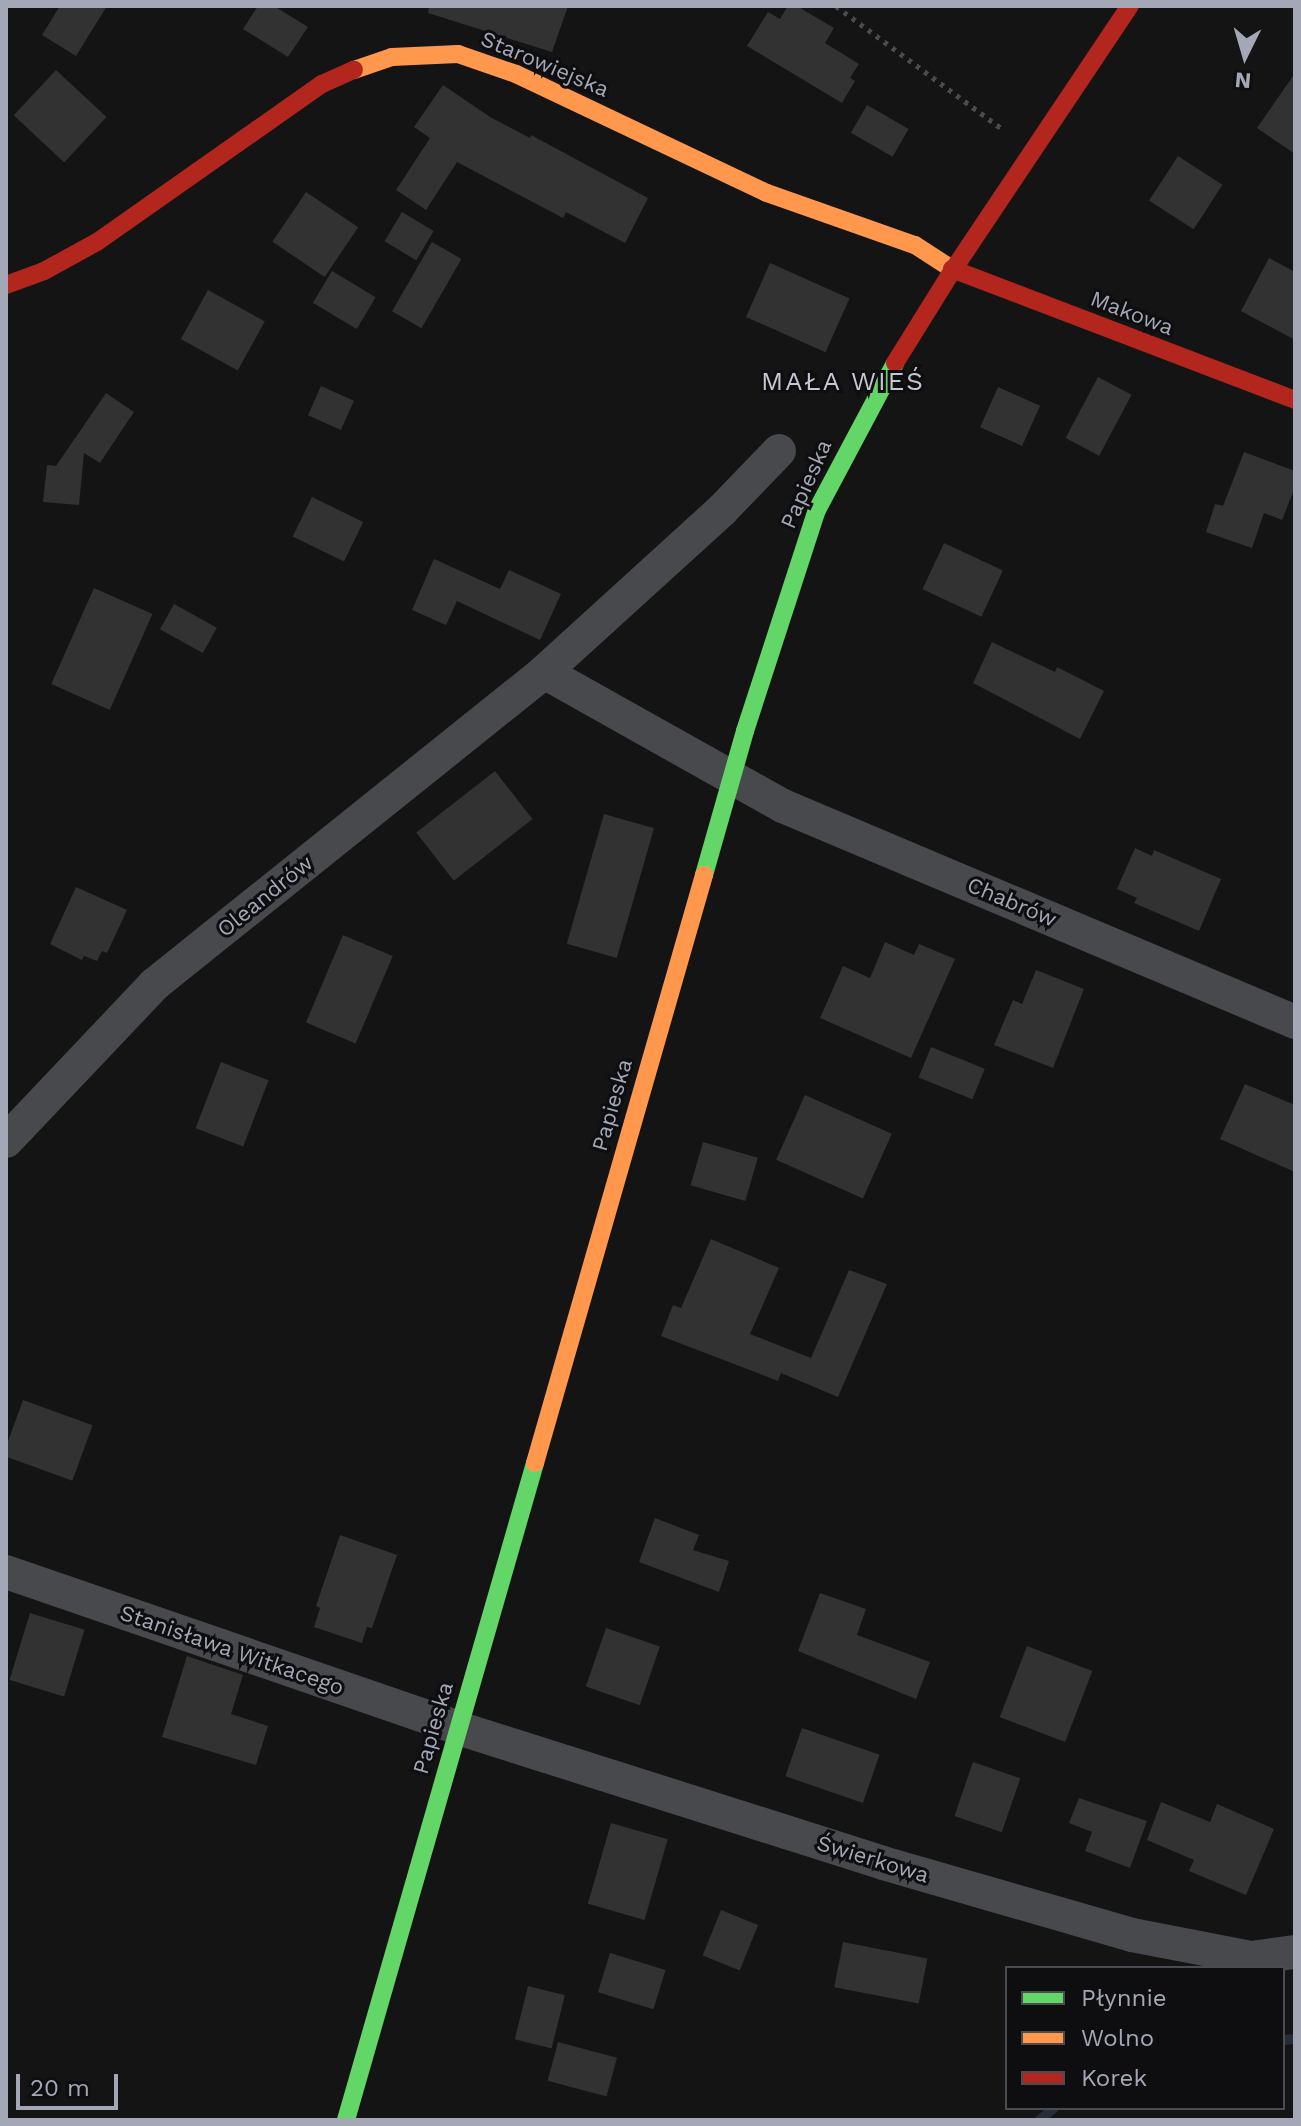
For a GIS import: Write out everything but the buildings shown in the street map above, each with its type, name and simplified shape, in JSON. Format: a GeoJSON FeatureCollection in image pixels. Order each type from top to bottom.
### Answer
{"type":"FeatureCollection","features":[{"type":"Feature","properties":{"kind":"street","name":"Papieska"},"geometry":{"type":"LineString","coordinates":[[346,2120],[732,775],[817,510],[884,381],[953,270],[1130,6]]}},
{"type":"Feature","properties":{"kind":"street","name":"Starowiejska"},"geometry":{"type":"LineString","coordinates":[[6,285],[44,271],[97,242],[322,84],[362,66],[427,53],[458,54],[516,74],[767,193],[915,245],[953,270]]}},
{"type":"Feature","properties":{"kind":"street","name":"Makowa"},"geometry":{"type":"LineString","coordinates":[[953,270],[1295,400]]}},
{"type":"Feature","properties":{"kind":"street","name":"Oleandrów"},"geometry":{"type":"LineString","coordinates":[[6,1141],[155,984],[544,672],[722,510],[779,451]]}},
{"type":"Feature","properties":{"kind":"street"},"geometry":{"type":"LineString","coordinates":[[544,672],[732,775]]}},
{"type":"Feature","properties":{"kind":"street","name":"Chabrów"},"geometry":{"type":"LineString","coordinates":[[732,775],[783,806],[1295,1022]]}},
{"type":"Feature","properties":{"kind":"street","name":"Stanisława Witkacego"},"geometry":{"type":"LineString","coordinates":[[6,1572],[458,1728]]}},
{"type":"Feature","properties":{"kind":"street","name":"Świerkowa"},"geometry":{"type":"LineString","coordinates":[[458,1728],[883,1863],[1132,1935],[1251,1958],[1295,1952]]}},
{"type":"Feature","properties":{"kind":"path"},"geometry":{"type":"LineString","coordinates":[[836,6],[1032,150]]}},
{"type":"Feature","properties":{"kind":"waterway"},"geometry":{"type":"LineString","coordinates":[[1285,2040],[1295,2039]]}},
{"type":"Feature","properties":{"kind":"waterway"},"geometry":{"type":"LineString","coordinates":[[1040,2120],[1052,2110]]}},
{"type":"Feature","properties":{"kind":"traffic: fast"},"geometry":{"type":"LineString","coordinates":[[704,875],[745,731],[817,510],[895,363]]}},
{"type":"Feature","properties":{"kind":"traffic: fast"},"geometry":{"type":"LineString","coordinates":[[346,2120],[535,1463]]}},
{"type":"Feature","properties":{"kind":"traffic: slow"},"geometry":{"type":"LineString","coordinates":[[354,70],[392,57],[458,54],[516,74],[767,193],[915,245],[952,269]]}},
{"type":"Feature","properties":{"kind":"traffic: slow"},"geometry":{"type":"LineString","coordinates":[[535,1463],[704,875]]}},
{"type":"Feature","properties":{"kind":"traffic: jam"},"geometry":{"type":"LineString","coordinates":[[895,363],[953,270],[1130,6]]}},
{"type":"Feature","properties":{"kind":"traffic: jam"},"geometry":{"type":"LineString","coordinates":[[6,285],[44,271],[97,242],[322,84],[354,70]]}},
{"type":"Feature","properties":{"kind":"traffic: jam"},"geometry":{"type":"LineString","coordinates":[[952,269],[1295,400]]}},
{"type":"Feature","properties":{"kind":"district","name":"MAŁA WIEŚ"},"geometry":{"type":"Point","coordinates":[843,382]}}]}
